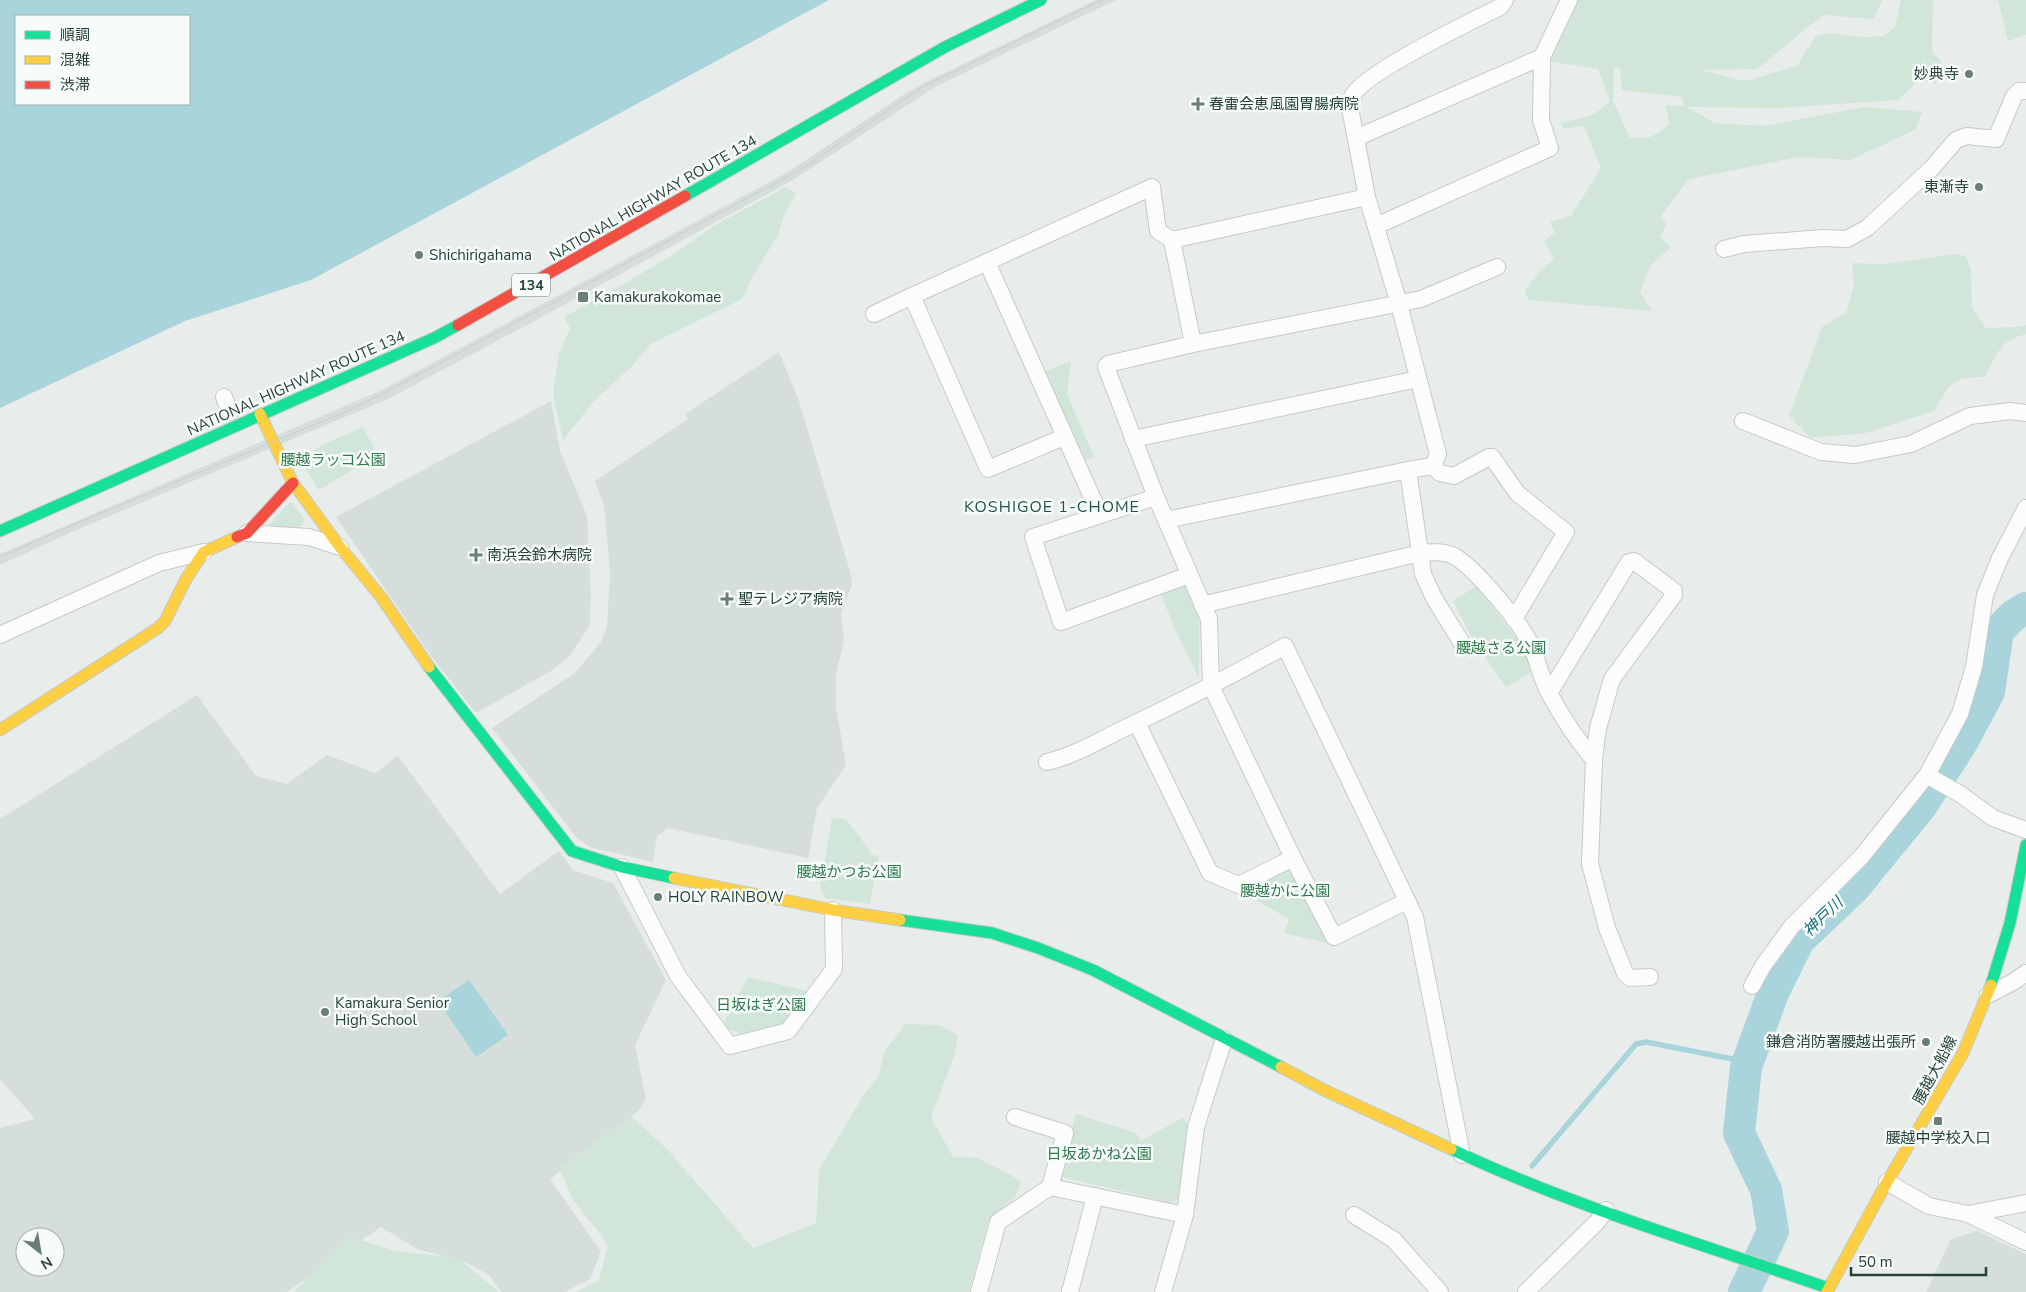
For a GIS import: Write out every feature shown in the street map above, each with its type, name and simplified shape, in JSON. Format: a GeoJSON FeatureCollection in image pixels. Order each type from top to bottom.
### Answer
{"type":"FeatureCollection","features":[{"type":"Feature","properties":{"kind":"main road","name":"NATIONAL HIGHWAY ROUTE 134"},"geometry":{"type":"LineString","coordinates":[[0,531],[434,338],[530,286],[945,47],[1041,0]]}},
{"type":"Feature","properties":{"kind":"main road"},"geometry":{"type":"LineString","coordinates":[[260,414],[293,483],[340,547],[381,598],[425,662],[572,851],[622,868],[833,910],[992,933],[1038,948],[1093,970],[1224,1040],[1324,1090],[1359,1104],[1462,1155],[1529,1182],[1750,1260],[1828,1290]]}},
{"type":"Feature","properties":{"kind":"main road"},"geometry":{"type":"LineString","coordinates":[[0,730],[158,628],[165,621],[186,579],[204,552],[247,533],[293,483]]}},
{"type":"Feature","properties":{"kind":"main road","name":"腰越大船線"},"geometry":{"type":"LineString","coordinates":[[1828,1290],[1887,1182],[1959,1060],[1988,995],[2010,923],[2026,845]]}},
{"type":"Feature","properties":{"kind":"street"},"geometry":{"type":"LineString","coordinates":[[1433,466],[1438,454],[1399,304],[1367,197],[1350,108],[1352,96],[1372,77],[1429,43],[1500,6],[1505,0]]}},
{"type":"Feature","properties":{"kind":"street"},"geometry":{"type":"LineString","coordinates":[[1376,226],[1550,148],[1541,120],[1542,57],[1569,0]]}},
{"type":"Feature","properties":{"kind":"street"},"geometry":{"type":"LineString","coordinates":[[1356,138],[1542,57]]}},
{"type":"Feature","properties":{"kind":"street"},"geometry":{"type":"LineString","coordinates":[[1724,249],[1744,244],[1823,238],[1847,239],[1867,228],[1931,170],[1956,140],[1968,136],[1996,139],[2014,96],[2019,91],[2026,91]]}},
{"type":"Feature","properties":{"kind":"street"},"geometry":{"type":"LineString","coordinates":[[874,314],[1152,187],[1158,231],[1172,240],[1367,197]]}},
{"type":"Feature","properties":{"kind":"street"},"geometry":{"type":"LineString","coordinates":[[1172,240],[1193,344]]}},
{"type":"Feature","properties":{"kind":"street"},"geometry":{"type":"LineString","coordinates":[[987,262],[1100,515]]}},
{"type":"Feature","properties":{"kind":"street"},"geometry":{"type":"LineString","coordinates":[[1407,901],[1334,937],[1293,858],[1211,686],[1209,619],[1156,498],[1106,367],[1108,364],[1193,344],[1421,299],[1497,267]]}},
{"type":"Feature","properties":{"kind":"street"},"geometry":{"type":"LineString","coordinates":[[912,296],[988,469],[1064,437]]}},
{"type":"Feature","properties":{"kind":"street"},"geometry":{"type":"LineString","coordinates":[[1132,438],[1418,379]]}},
{"type":"Feature","properties":{"kind":"street"},"geometry":{"type":"LineString","coordinates":[[1743,422],[1821,452],[1855,455],[1911,444],[1970,416],[2010,411],[2026,412]]}},
{"type":"Feature","properties":{"kind":"street"},"geometry":{"type":"LineString","coordinates":[[1433,466],[1440,473],[1454,476],[1489,456],[1492,457],[1517,493],[1566,532],[1514,619]]}},
{"type":"Feature","properties":{"kind":"street"},"geometry":{"type":"LineString","coordinates":[[1166,520],[1433,466]]}},
{"type":"Feature","properties":{"kind":"street"},"geometry":{"type":"LineString","coordinates":[[1408,470],[1423,574],[1434,598],[1463,645]]}},
{"type":"Feature","properties":{"kind":"street"},"geometry":{"type":"LineString","coordinates":[[1156,498],[1033,537],[1061,622],[1189,574]]}},
{"type":"Feature","properties":{"kind":"street"},"geometry":{"type":"LineString","coordinates":[[1752,986],[1763,966],[1792,926],[1862,856],[1927,775],[1960,714],[1974,667],[1986,595],[2000,558],[2026,508]]}},
{"type":"Feature","properties":{"kind":"street"},"geometry":{"type":"LineString","coordinates":[[247,533],[309,537],[340,547]]}},
{"type":"Feature","properties":{"kind":"street"},"geometry":{"type":"LineString","coordinates":[[0,636],[160,563],[204,552]]}},
{"type":"Feature","properties":{"kind":"street"},"geometry":{"type":"LineString","coordinates":[[1202,605],[1420,553],[1438,552],[1453,556],[1473,570],[1514,619],[1528,639],[1549,693],[1577,740],[1594,760]]}},
{"type":"Feature","properties":{"kind":"street"},"geometry":{"type":"LineString","coordinates":[[1549,693],[1629,562],[1634,561],[1674,591],[1674,594],[1612,679],[1598,728],[1594,760],[1590,864],[1607,928],[1625,973],[1630,978],[1650,977]]}},
{"type":"Feature","properties":{"kind":"street"},"geometry":{"type":"LineString","coordinates":[[1047,762],[1062,758],[1137,723],[1211,686],[1284,646],[1415,917],[1462,1155]]}},
{"type":"Feature","properties":{"kind":"street"},"geometry":{"type":"LineString","coordinates":[[1137,723],[1210,873],[1239,885],[1293,858]]}},
{"type":"Feature","properties":{"kind":"street"},"geometry":{"type":"LineString","coordinates":[[1932,778],[1993,818],[2026,830]]}},
{"type":"Feature","properties":{"kind":"street"},"geometry":{"type":"LineString","coordinates":[[622,868],[678,976],[730,1046],[788,1031],[834,969],[833,910]]}},
{"type":"Feature","properties":{"kind":"street"},"geometry":{"type":"LineString","coordinates":[[1988,995],[2026,973]]}},
{"type":"Feature","properties":{"kind":"street"},"geometry":{"type":"LineString","coordinates":[[1163,1292],[1184,1215],[1196,1127],[1224,1040]]}},
{"type":"Feature","properties":{"kind":"street"},"geometry":{"type":"LineString","coordinates":[[979,1292],[998,1222],[1050,1187],[1065,1133],[1015,1117]]}},
{"type":"Feature","properties":{"kind":"street"},"geometry":{"type":"LineString","coordinates":[[1887,1182],[1930,1206],[1968,1214],[2026,1242]]}},
{"type":"Feature","properties":{"kind":"street"},"geometry":{"type":"LineString","coordinates":[[1050,1187],[1184,1215]]}},
{"type":"Feature","properties":{"kind":"street"},"geometry":{"type":"LineString","coordinates":[[1070,1292],[1095,1196]]}},
{"type":"Feature","properties":{"kind":"street"},"geometry":{"type":"LineString","coordinates":[[1968,1214],[2026,1203]]}},
{"type":"Feature","properties":{"kind":"street"},"geometry":{"type":"LineString","coordinates":[[1526,1292],[1598,1222],[1606,1210]]}},
{"type":"Feature","properties":{"kind":"street"},"geometry":{"type":"LineString","coordinates":[[1354,1215],[1394,1240],[1440,1292]]}},
{"type":"Feature","properties":{"kind":"shaded area"},"geometry":{"type":"Polygon","coordinates":[[[1096,0],[1116,0],[935,87],[793,180],[388,399],[74,531],[0,565],[0,554],[382,390],[788,172],[906,93],[1096,0]]]}},
{"type":"Feature","properties":{"kind":"shaded area","name":"聖テレジア病院"},"geometry":{"type":"Polygon","coordinates":[[[779,352],[799,401],[850,571],[852,585],[841,613],[844,640],[836,675],[836,707],[846,765],[817,808],[808,858],[668,828],[657,836],[653,862],[589,847],[575,836],[492,728],[575,673],[601,642],[607,626],[610,572],[604,505],[595,481],[688,419],[685,414],[779,352]]]}},
{"type":"Feature","properties":{"kind":"shaded area","name":"南浜会鈴木病院"},"geometry":{"type":"Polygon","coordinates":[[[551,401],[560,451],[587,516],[591,594],[590,625],[570,656],[551,671],[476,713],[431,656],[336,517],[551,401]]]}},
{"type":"Feature","properties":{"kind":"shaded area","name":"Kamakura Senior High School"},"geometry":{"type":"Polygon","coordinates":[[[197,695],[256,776],[287,784],[327,755],[375,773],[398,756],[500,894],[559,851],[573,870],[613,883],[666,980],[635,1045],[646,1100],[638,1111],[550,1179],[601,1252],[590,1279],[565,1292],[501,1292],[489,1275],[465,1262],[417,1249],[381,1227],[287,1292],[0,1292],[0,1128],[35,1119],[0,1079],[0,819],[197,695]]]}},
{"type":"Feature","properties":{"kind":"shaded area"},"geometry":{"type":"Polygon","coordinates":[[[1977,1231],[2026,1254],[2026,1292],[1926,1292],[1951,1239],[1977,1231]]]}},
{"type":"Feature","properties":{"kind":"green space"},"geometry":{"type":"Polygon","coordinates":[[[1576,0],[1882,0],[1874,19],[1823,15],[1757,69],[1700,70],[1745,81],[1800,65],[1800,60],[1816,36],[1826,33],[1864,37],[1884,36],[1895,27],[1901,0],[1933,0],[1932,53],[1941,60],[1936,84],[1920,79],[1898,100],[1777,108],[1687,107],[1715,123],[1765,126],[1864,107],[1922,112],[1915,130],[1850,160],[1798,157],[1689,179],[1660,217],[1667,223],[1660,237],[1671,247],[1650,266],[1640,292],[1652,311],[1528,300],[1525,290],[1538,273],[1554,259],[1544,242],[1555,232],[1550,222],[1571,216],[1601,168],[1584,126],[1564,129],[1560,123],[1593,115],[1610,101],[1598,69],[1547,61],[1576,0]],[[1614,67],[1613,101],[1630,138],[1651,137],[1669,125],[1666,105],[1685,106],[1681,97],[1622,90],[1620,69],[1614,67]]]}},
{"type":"Feature","properties":{"kind":"green space"},"geometry":{"type":"Polygon","coordinates":[[[1998,0],[2026,0],[2026,35],[2008,41],[1998,0]]]}},
{"type":"Feature","properties":{"kind":"green space"},"geometry":{"type":"Polygon","coordinates":[[[786,187],[796,194],[783,218],[779,233],[753,276],[742,299],[651,344],[633,365],[592,403],[563,441],[553,393],[559,354],[570,328],[564,317],[674,254],[717,224],[786,187]]]}},
{"type":"Feature","properties":{"kind":"green space"},"geometry":{"type":"Polygon","coordinates":[[[1955,254],[1966,256],[1971,270],[1972,308],[1986,328],[2026,325],[2026,334],[2010,340],[2004,345],[1996,355],[1985,377],[1965,378],[1953,383],[1934,411],[1866,433],[1811,438],[1789,416],[1822,327],[1846,312],[1854,286],[1852,263],[1885,264],[1955,254]]]}},
{"type":"Feature","properties":{"kind":"green space"},"geometry":{"type":"Polygon","coordinates":[[[1071,361],[1067,394],[1094,457],[1083,462],[1043,372],[1071,361]]]}},
{"type":"Feature","properties":{"kind":"green space","name":"腰越ラッコ公園"},"geometry":{"type":"Polygon","coordinates":[[[363,427],[375,450],[374,457],[319,490],[299,460],[324,444],[363,427]]]}},
{"type":"Feature","properties":{"kind":"green space"},"geometry":{"type":"Polygon","coordinates":[[[290,502],[293,503],[304,519],[303,525],[298,527],[270,527],[269,525],[290,502]]]}},
{"type":"Feature","properties":{"kind":"green space"},"geometry":{"type":"Polygon","coordinates":[[[1183,582],[1199,617],[1199,679],[1173,625],[1160,591],[1183,582]]]}},
{"type":"Feature","properties":{"kind":"green space","name":"腰越さる公園"},"geometry":{"type":"Polygon","coordinates":[[[1476,586],[1521,644],[1532,672],[1506,687],[1474,642],[1453,601],[1476,586]]]}},
{"type":"Feature","properties":{"kind":"green space","name":"腰越かつお公園"},"geometry":{"type":"Polygon","coordinates":[[[832,818],[846,819],[873,855],[879,856],[870,904],[825,898],[820,887],[832,818]]]}},
{"type":"Feature","properties":{"kind":"green space","name":"腰越かに公園"},"geometry":{"type":"Polygon","coordinates":[[[1284,866],[1299,869],[1331,944],[1284,933],[1289,919],[1237,889],[1284,866]]]}},
{"type":"Feature","properties":{"kind":"green space","name":"日坂はぎ公園"},"geometry":{"type":"Polygon","coordinates":[[[748,977],[807,991],[784,1026],[740,1034],[727,1028],[724,1022],[748,977]]]}},
{"type":"Feature","properties":{"kind":"green space"},"geometry":{"type":"Polygon","coordinates":[[[906,1024],[941,1025],[958,1036],[954,1057],[931,1117],[953,1157],[978,1158],[1021,1182],[1015,1197],[989,1219],[969,1292],[576,1292],[599,1280],[608,1245],[572,1198],[559,1167],[631,1116],[668,1150],[753,1248],[816,1223],[819,1170],[861,1099],[878,1077],[885,1050],[906,1024]]]}},
{"type":"Feature","properties":{"kind":"green space","name":"日坂あかね公園"},"geometry":{"type":"Polygon","coordinates":[[[1076,1114],[1136,1133],[1141,1141],[1182,1118],[1189,1124],[1182,1197],[1171,1203],[1063,1177],[1060,1171],[1076,1114]]]}},
{"type":"Feature","properties":{"kind":"green space"},"geometry":{"type":"Polygon","coordinates":[[[350,1237],[396,1251],[458,1258],[499,1292],[294,1292],[350,1237]]]}},
{"type":"Feature","properties":{"kind":"water"},"geometry":{"type":"Polygon","coordinates":[[[0,0],[829,0],[311,280],[185,321],[0,408],[0,0]]]}},
{"type":"Feature","properties":{"kind":"water"},"geometry":{"type":"Polygon","coordinates":[[[469,980],[508,1035],[476,1057],[438,1001],[469,980]]]}},
{"type":"Feature","properties":{"kind":"waterway","name":"神戸川"},"geometry":{"type":"LineString","coordinates":[[1744,1292],[1773,1231],[1766,1190],[1739,1133],[1746,1067],[1773,993],[1799,940],[1854,888],[1922,805],[1961,744],[1989,692],[1998,631],[2013,616],[2026,608]]}},
{"type":"Feature","properties":{"kind":"waterway"},"geometry":{"type":"LineString","coordinates":[[1532,1166],[1636,1044],[1646,1042],[1748,1062]]}},
{"type":"Feature","properties":{"kind":"tram line"},"geometry":{"type":"LineString","coordinates":[[0,557],[77,523],[343,413],[382,394],[800,170],[922,87],[1101,0]]}},
{"type":"Feature","properties":{"kind":"traffic: fast"},"geometry":{"type":"LineString","coordinates":[[685,196],[945,47],[1041,0]]}},
{"type":"Feature","properties":{"kind":"traffic: fast"},"geometry":{"type":"LineString","coordinates":[[0,531],[434,338],[458,325]]}},
{"type":"Feature","properties":{"kind":"traffic: fast"},"geometry":{"type":"LineString","coordinates":[[429,667],[572,851],[622,867],[674,878]]}},
{"type":"Feature","properties":{"kind":"traffic: fast"},"geometry":{"type":"LineString","coordinates":[[1991,985],[2010,923],[2026,845]]}},
{"type":"Feature","properties":{"kind":"traffic: fast"},"geometry":{"type":"LineString","coordinates":[[900,920],[992,933],[1038,948],[1093,970],[1281,1067]]}},
{"type":"Feature","properties":{"kind":"traffic: fast"},"geometry":{"type":"LineString","coordinates":[[1451,1149],[1543,1189],[1828,1288]]}},
{"type":"Feature","properties":{"kind":"traffic: slow"},"geometry":{"type":"LineString","coordinates":[[260,414],[293,483],[340,547],[381,597],[429,667]]}},
{"type":"Feature","properties":{"kind":"traffic: slow"},"geometry":{"type":"LineString","coordinates":[[0,730],[158,628],[165,621],[186,579],[204,552],[237,537]]}},
{"type":"Feature","properties":{"kind":"traffic: slow"},"geometry":{"type":"LineString","coordinates":[[674,878],[833,910],[900,920]]}},
{"type":"Feature","properties":{"kind":"traffic: slow"},"geometry":{"type":"LineString","coordinates":[[1827,1292],[1887,1182],[1963,1053],[1991,985]]}},
{"type":"Feature","properties":{"kind":"traffic: slow"},"geometry":{"type":"LineString","coordinates":[[1281,1067],[1324,1090],[1451,1149]]}},
{"type":"Feature","properties":{"kind":"traffic: jam"},"geometry":{"type":"LineString","coordinates":[[458,325],[685,196]]}},
{"type":"Feature","properties":{"kind":"traffic: jam"},"geometry":{"type":"LineString","coordinates":[[237,537],[247,533],[293,483]]}},
{"type":"Feature","properties":{"kind":"place","name":"妙典寺"},"geometry":{"type":"Point","coordinates":[1969,74]}},
{"type":"Feature","properties":{"kind":"place","name":"春雷会恵風園胃腸病院"},"geometry":{"type":"Point","coordinates":[1198,104]}},
{"type":"Feature","properties":{"kind":"place","name":"東漸寺"},"geometry":{"type":"Point","coordinates":[1979,187]}},
{"type":"Feature","properties":{"kind":"place","name":"Shichirigahama"},"geometry":{"type":"Point","coordinates":[419,255]}},
{"type":"Feature","properties":{"kind":"place","name":"Kamakurakokomae"},"geometry":{"type":"Point","coordinates":[583,297]}},
{"type":"Feature","properties":{"kind":"place","name":"南浜会鈴木病院"},"geometry":{"type":"Point","coordinates":[476,555]}},
{"type":"Feature","properties":{"kind":"place","name":"聖テレジア病院"},"geometry":{"type":"Point","coordinates":[727,599]}},
{"type":"Feature","properties":{"kind":"place","name":"HOLY RAINBOW"},"geometry":{"type":"Point","coordinates":[658,897]}},
{"type":"Feature","properties":{"kind":"place","name":"Kamakura Senior High School"},"geometry":{"type":"Point","coordinates":[325,1012]}},
{"type":"Feature","properties":{"kind":"place","name":"鎌倉消防署腰越出張所"},"geometry":{"type":"Point","coordinates":[1926,1042]}},
{"type":"Feature","properties":{"kind":"place","name":"腰越中学校入口"},"geometry":{"type":"Point","coordinates":[1938,1121]}},
{"type":"Feature","properties":{"kind":"district","name":"KOSHIGOE 1-CHOME"},"geometry":{"type":"Point","coordinates":[1052,507]}}]}
